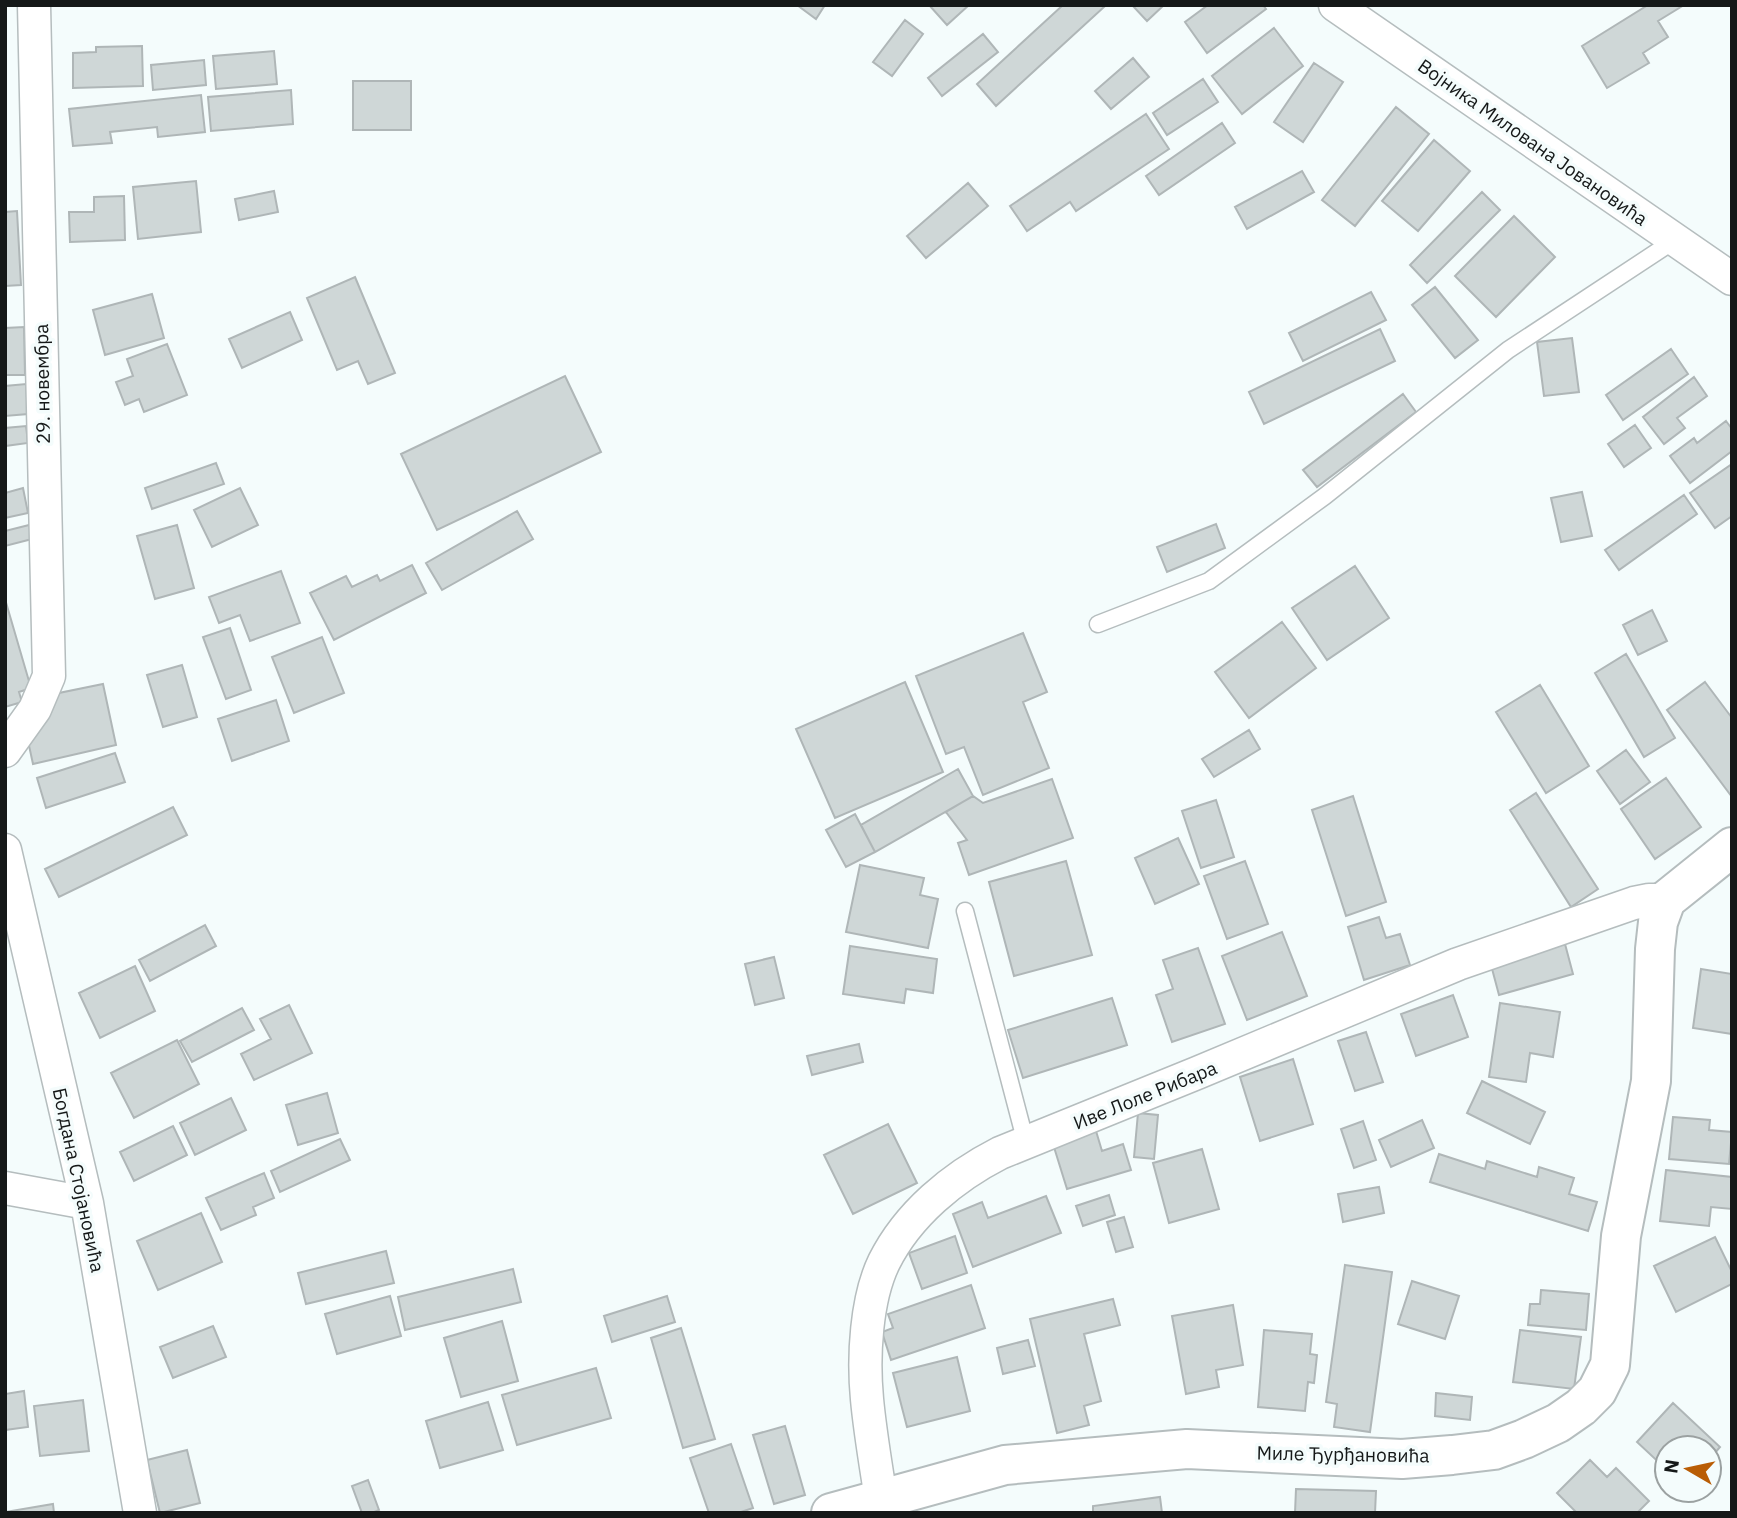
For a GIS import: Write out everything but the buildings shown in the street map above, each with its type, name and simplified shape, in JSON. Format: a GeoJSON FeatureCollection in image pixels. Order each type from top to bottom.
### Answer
{"type":"FeatureCollection","features":[{"type":"Feature","properties":{"kind":"street","name":"29. новембра"},"geometry":{"type":"LineString","coordinates":[[5,751],[35,709],[49,676],[34,5]]}},
{"type":"Feature","properties":{"kind":"street","name":"Војника Милована Јовановића"},"geometry":{"type":"LineString","coordinates":[[1335,5],[1732,279]]}},
{"type":"Feature","properties":{"kind":"street"},"geometry":{"type":"LineString","coordinates":[[1666,900],[1732,846]]}},
{"type":"Feature","properties":{"kind":"street","name":"Богдана Стојановића"},"geometry":{"type":"LineString","coordinates":[[5,850],[87,1203],[140,1513]]}},
{"type":"Feature","properties":{"kind":"street","name":"Иве Лоле Рибара"},"geometry":{"type":"LineString","coordinates":[[881,1499],[867,1397],[866,1361],[873,1293],[884,1262],[901,1234],[940,1192],[981,1163],[1026,1143],[1458,964],[1634,902],[1666,900]]}},
{"type":"Feature","properties":{"kind":"street","name":"Миле Ђурђановића"},"geometry":{"type":"LineString","coordinates":[[831,1513],[1005,1465],[1187,1449],[1402,1459],[1494,1450],[1558,1423],[1581,1407],[1597,1391],[1610,1364],[1621,1236],[1651,1081],[1655,949],[1658,922],[1666,900]]}},
{"type":"Feature","properties":{"kind":"street"},"geometry":{"type":"LineString","coordinates":[[5,1188],[87,1203]]}},
{"type":"Feature","properties":{"kind":"lane"},"geometry":{"type":"LineString","coordinates":[[1098,624],[1209,581],[1325,496],[1508,350],[1675,240]]}},
{"type":"Feature","properties":{"kind":"lane"},"geometry":{"type":"LineString","coordinates":[[965,911],[1026,1143]]}}]}
